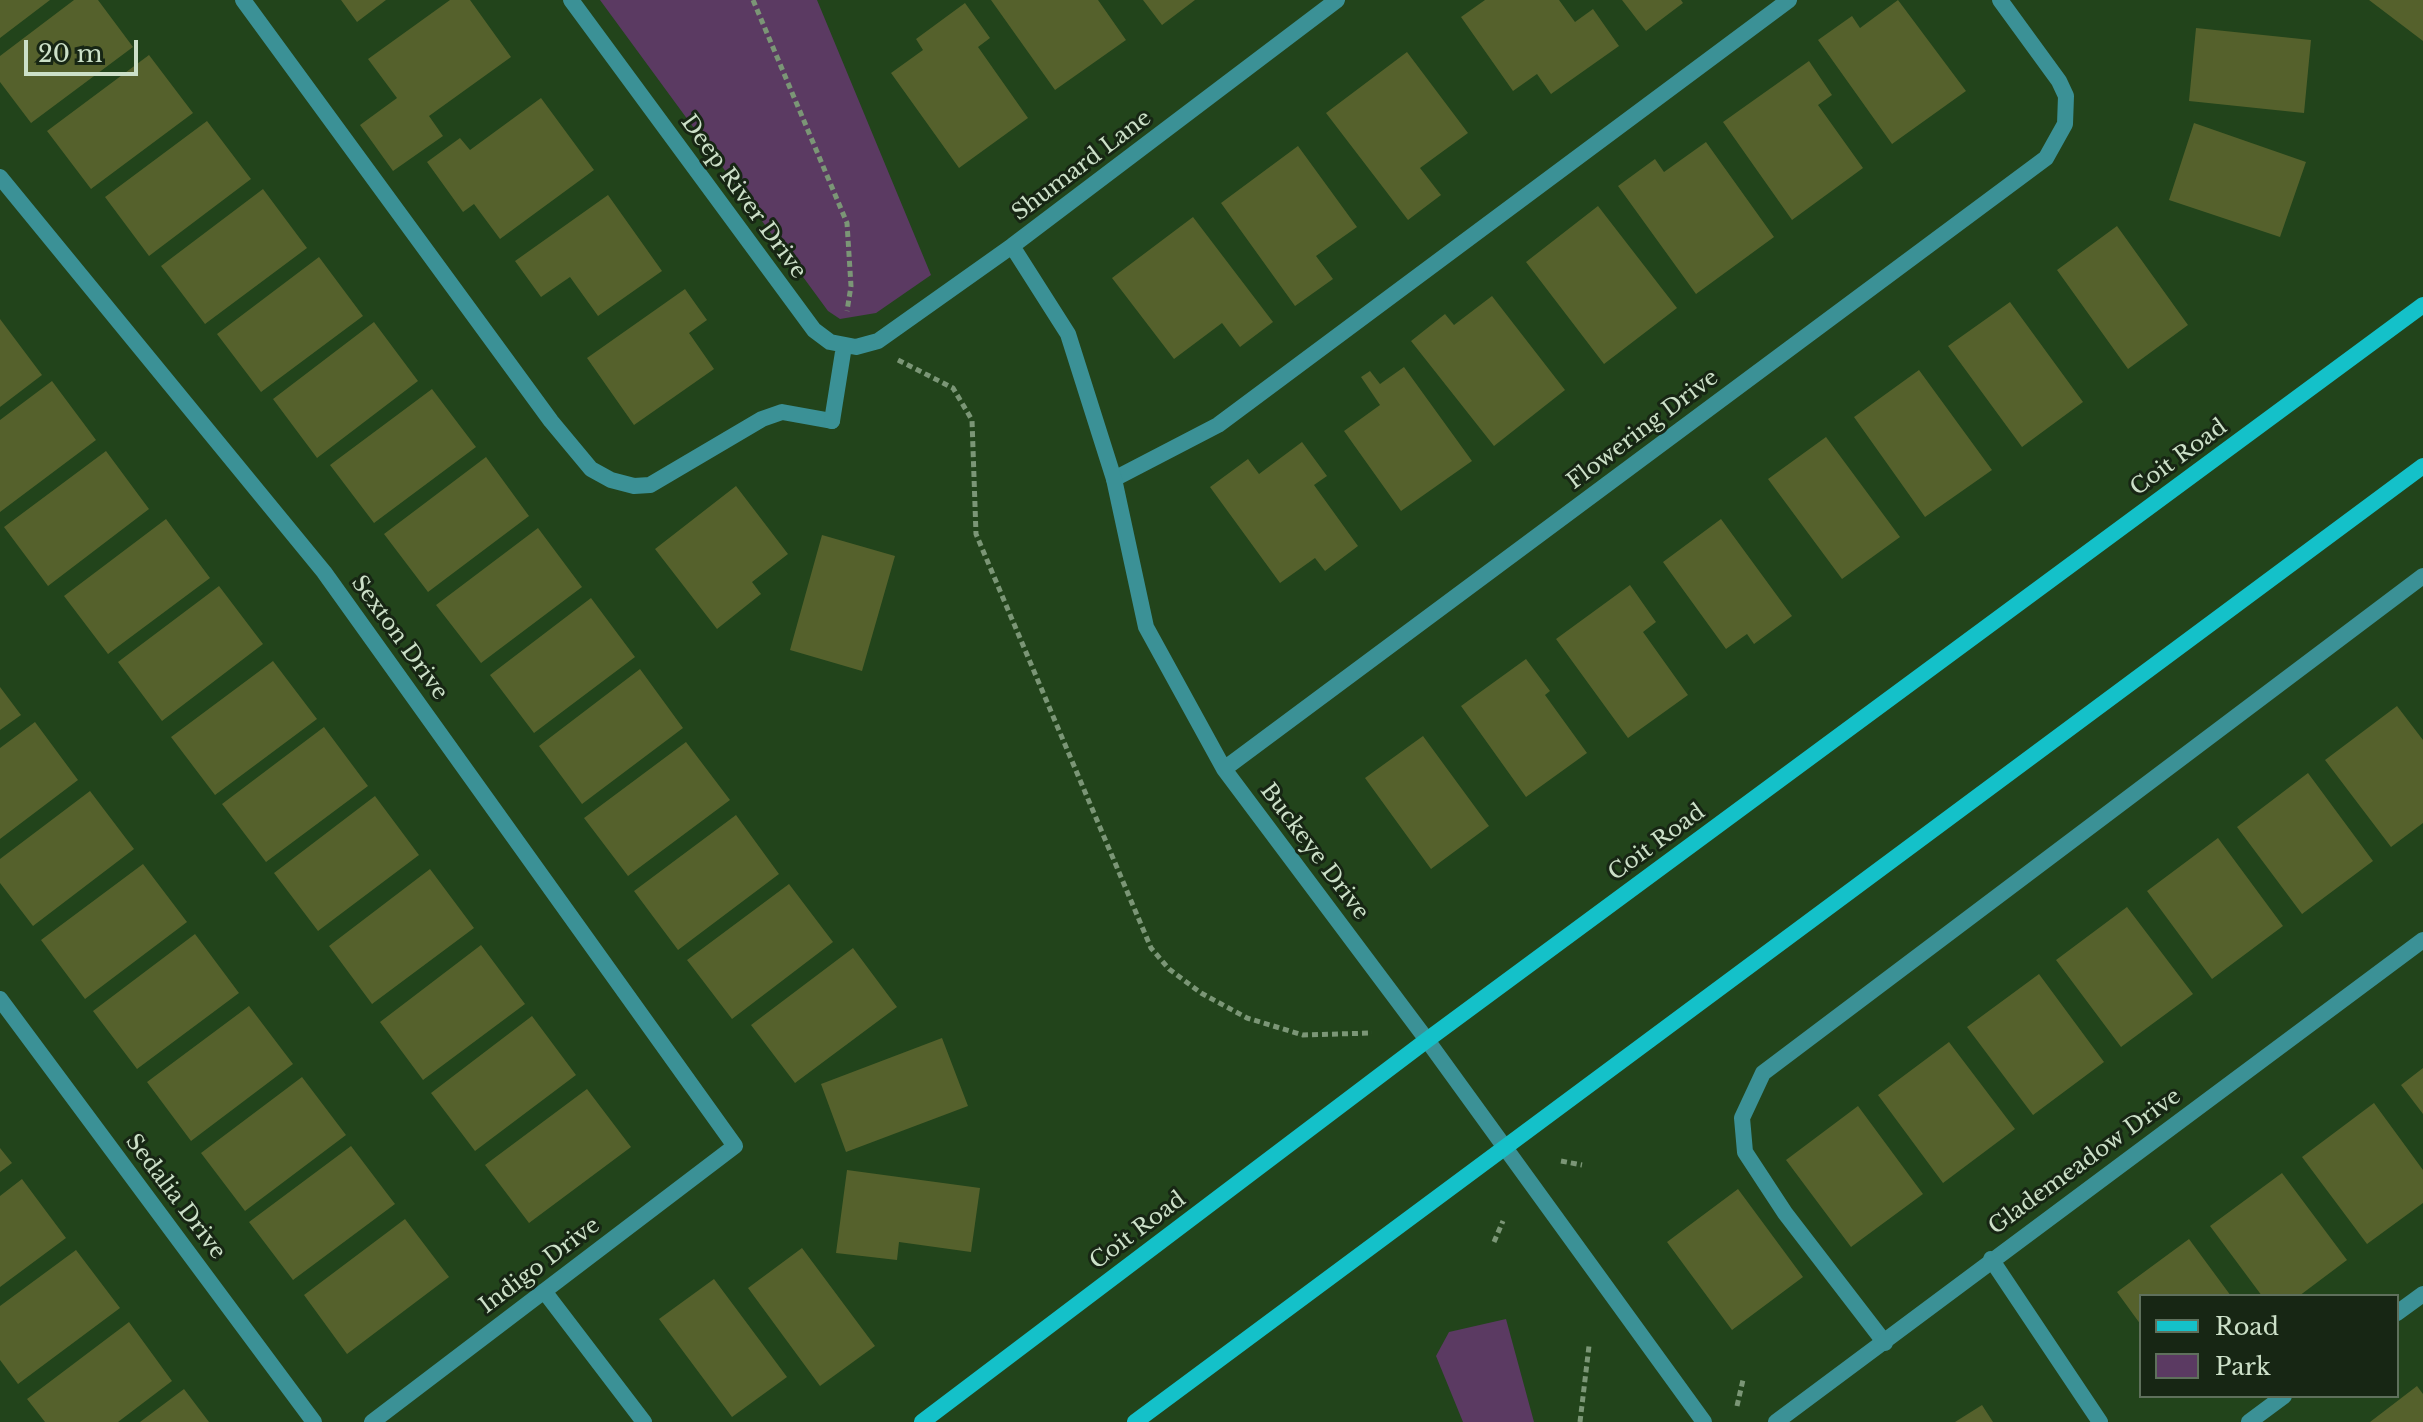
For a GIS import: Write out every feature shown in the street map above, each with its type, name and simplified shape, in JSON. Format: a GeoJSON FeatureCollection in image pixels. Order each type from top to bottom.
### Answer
{"type":"FeatureCollection","features":[{"type":"Feature","properties":{"kind":"main road","name":"Coit Road"},"geometry":{"type":"LineString","coordinates":[[922,1422],[1427,1040],[2423,305]]}},
{"type":"Feature","properties":{"kind":"main road"},"geometry":{"type":"LineString","coordinates":[[1135,1422],[2423,466]]}},
{"type":"Feature","properties":{"kind":"street"},"geometry":{"type":"LineString","coordinates":[[243,0],[560,432],[591,469],[623,483],[650,485],[762,419],[782,412],[832,421],[844,346]]}},
{"type":"Feature","properties":{"kind":"street","name":"Deep River Drive"},"geometry":{"type":"LineString","coordinates":[[571,0],[814,330],[844,346]]}},
{"type":"Feature","properties":{"kind":"street","name":"Shumard Lane"},"geometry":{"type":"LineString","coordinates":[[844,346],[863,347],[878,341],[1012,246],[1337,0]]}},
{"type":"Feature","properties":{"kind":"street"},"geometry":{"type":"LineString","coordinates":[[1114,479],[1218,425],[1789,0]]}},
{"type":"Feature","properties":{"kind":"street","name":"Flowering Drive"},"geometry":{"type":"LineString","coordinates":[[1224,769],[2046,158],[2060,136],[2067,110],[2059,81],[2000,0]]}},
{"type":"Feature","properties":{"kind":"street","name":"Sexton Drive"},"geometry":{"type":"LineString","coordinates":[[0,177],[324,572],[735,1146]]}},
{"type":"Feature","properties":{"kind":"street","name":"Buckeye Drive"},"geometry":{"type":"LineString","coordinates":[[1012,246],[1068,334],[1114,479],[1146,627],[1224,769],[1427,1040],[1704,1422]]}},
{"type":"Feature","properties":{"kind":"street"},"geometry":{"type":"LineString","coordinates":[[1885,1343],[1785,1213],[1745,1152],[1742,1118],[1763,1073],[2423,576]]}},
{"type":"Feature","properties":{"kind":"street","name":"Glademeadow Drive"},"geometry":{"type":"LineString","coordinates":[[1776,1422],[2423,940]]}},
{"type":"Feature","properties":{"kind":"street","name":"Sedalia Drive"},"geometry":{"type":"LineString","coordinates":[[0,999],[314,1422]]}},
{"type":"Feature","properties":{"kind":"street","name":"Indigo Drive"},"geometry":{"type":"LineString","coordinates":[[372,1422],[735,1146]]}},
{"type":"Feature","properties":{"kind":"street"},"geometry":{"type":"LineString","coordinates":[[1991,1259],[2100,1422]]}},
{"type":"Feature","properties":{"kind":"street"},"geometry":{"type":"LineString","coordinates":[[544,1291],[644,1422]]}},
{"type":"Feature","properties":{"kind":"street"},"geometry":{"type":"LineString","coordinates":[[2399,1312],[2423,1294]]}},
{"type":"Feature","properties":{"kind":"street"},"geometry":{"type":"LineString","coordinates":[[2249,1422],[2281,1398]]}},
{"type":"Feature","properties":{"kind":"path"},"geometry":{"type":"LineString","coordinates":[[753,0],[847,223],[851,286],[847,311]]}},
{"type":"Feature","properties":{"kind":"path"},"geometry":{"type":"LineString","coordinates":[[898,360],[953,388],[972,420],[976,534],[1151,948],[1169,969],[1201,993],[1247,1018],[1303,1035],[1372,1033]]}},
{"type":"Feature","properties":{"kind":"path"},"geometry":{"type":"LineString","coordinates":[[1561,1161],[1582,1165]]}},
{"type":"Feature","properties":{"kind":"path"},"geometry":{"type":"LineString","coordinates":[[1494,1242],[1503,1221]]}},
{"type":"Feature","properties":{"kind":"path"},"geometry":{"type":"LineString","coordinates":[[1580,1422],[1589,1346]]}},
{"type":"Feature","properties":{"kind":"path"},"geometry":{"type":"LineString","coordinates":[[1737,1406],[1743,1380]]}},
{"type":"Feature","properties":{"kind":"green space"},"geometry":{"type":"Polygon","coordinates":[[[600,0],[817,0],[931,275],[876,313],[840,319],[828,311],[600,0]]]}},
{"type":"Feature","properties":{"kind":"green space"},"geometry":{"type":"Polygon","coordinates":[[[1506,1319],[1534,1422],[1463,1422],[1436,1356],[1449,1332],[1506,1319]]]}},
{"type":"Feature","properties":{"kind":"building"},"geometry":{"type":"Polygon","coordinates":[[[0,0],[50,0],[0,38],[0,0]]]}},
{"type":"Feature","properties":{"kind":"building"},"geometry":{"type":"Polygon","coordinates":[[[74,0],[98,0],[133,47],[31,123],[0,82],[0,56],[74,0]]]}},
{"type":"Feature","properties":{"kind":"building"},"geometry":{"type":"Polygon","coordinates":[[[341,0],[386,0],[357,22],[341,0]]]}},
{"type":"Feature","properties":{"kind":"building"},"geometry":{"type":"Polygon","coordinates":[[[450,0],[470,0],[511,57],[429,116],[443,136],[393,171],[360,125],[397,98],[368,59],[450,0]]]}},
{"type":"Feature","properties":{"kind":"building"},"geometry":{"type":"Polygon","coordinates":[[[991,0],[1098,0],[1126,40],[1055,90],[991,0]]]}},
{"type":"Feature","properties":{"kind":"building"},"geometry":{"type":"Polygon","coordinates":[[[1143,0],[1195,0],[1162,25],[1143,0]]]}},
{"type":"Feature","properties":{"kind":"building"},"geometry":{"type":"Polygon","coordinates":[[[1485,0],[1559,0],[1575,22],[1593,9],[1619,46],[1551,94],[1537,74],[1513,91],[1461,17],[1485,0]]]}},
{"type":"Feature","properties":{"kind":"building"},"geometry":{"type":"Polygon","coordinates":[[[1622,0],[1681,0],[1683,3],[1646,31],[1622,0]]]}},
{"type":"Feature","properties":{"kind":"building"},"geometry":{"type":"Polygon","coordinates":[[[1898,0],[1966,91],[1892,144],[1818,40],[1852,16],[1860,28],[1898,0]]]}},
{"type":"Feature","properties":{"kind":"building"},"geometry":{"type":"Polygon","coordinates":[[[2369,0],[2423,0],[2423,41],[2369,0]]]}},
{"type":"Feature","properties":{"kind":"building"},"geometry":{"type":"Polygon","coordinates":[[[965,3],[990,38],[978,47],[1028,118],[959,168],[891,73],[923,50],[916,39],[965,3]]]}},
{"type":"Feature","properties":{"kind":"building"},"geometry":{"type":"Polygon","coordinates":[[[2196,28],[2311,40],[2304,113],[2189,101],[2196,28]]]}},
{"type":"Feature","properties":{"kind":"building"},"geometry":{"type":"Polygon","coordinates":[[[1407,52],[1468,133],[1420,168],[1441,195],[1408,220],[1326,113],[1407,52]]]}},
{"type":"Feature","properties":{"kind":"building"},"geometry":{"type":"Polygon","coordinates":[[[149,55],[193,113],[91,189],[47,131],[149,55]]]}},
{"type":"Feature","properties":{"kind":"building"},"geometry":{"type":"Polygon","coordinates":[[[1809,61],[1832,95],[1818,105],[1863,168],[1792,220],[1723,122],[1809,61]]]}},
{"type":"Feature","properties":{"kind":"building"},"geometry":{"type":"Polygon","coordinates":[[[541,98],[594,170],[500,239],[474,204],[463,212],[427,162],[460,138],[470,150],[541,98]]]}},
{"type":"Feature","properties":{"kind":"building"},"geometry":{"type":"Polygon","coordinates":[[[207,121],[251,179],[149,256],[105,197],[207,121]]]}},
{"type":"Feature","properties":{"kind":"building"},"geometry":{"type":"Polygon","coordinates":[[[2194,123],[2306,162],[2280,237],[2169,200],[2194,123]]]}},
{"type":"Feature","properties":{"kind":"building"},"geometry":{"type":"Polygon","coordinates":[[[1706,142],[1774,237],[1696,294],[1618,186],[1655,159],[1664,172],[1706,142]]]}},
{"type":"Feature","properties":{"kind":"building"},"geometry":{"type":"Polygon","coordinates":[[[1298,146],[1357,227],[1316,256],[1333,279],[1295,306],[1221,203],[1298,146]]]}},
{"type":"Feature","properties":{"kind":"building"},"geometry":{"type":"Polygon","coordinates":[[[263,189],[307,248],[205,324],[161,266],[263,189]]]}},
{"type":"Feature","properties":{"kind":"building"},"geometry":{"type":"Polygon","coordinates":[[[608,195],[662,271],[598,316],[570,277],[541,297],[515,261],[608,195]]]}},
{"type":"Feature","properties":{"kind":"building"},"geometry":{"type":"Polygon","coordinates":[[[1598,206],[1677,308],[1604,364],[1526,262],[1598,206]]]}},
{"type":"Feature","properties":{"kind":"building"},"geometry":{"type":"Polygon","coordinates":[[[1193,217],[1273,322],[1240,347],[1222,323],[1174,359],[1112,278],[1193,217]]]}},
{"type":"Feature","properties":{"kind":"building"},"geometry":{"type":"Polygon","coordinates":[[[2117,226],[2188,325],[2128,369],[2057,270],[2117,226]]]}},
{"type":"Feature","properties":{"kind":"building"},"geometry":{"type":"Polygon","coordinates":[[[319,257],[363,316],[261,392],[217,334],[319,257]]]}},
{"type":"Feature","properties":{"kind":"building"},"geometry":{"type":"Polygon","coordinates":[[[685,289],[707,320],[689,333],[714,369],[634,425],[587,358],[685,289]]]}},
{"type":"Feature","properties":{"kind":"building"},"geometry":{"type":"Polygon","coordinates":[[[1492,296],[1565,390],[1494,446],[1411,341],[1445,314],[1454,325],[1492,296]]]}},
{"type":"Feature","properties":{"kind":"building"},"geometry":{"type":"Polygon","coordinates":[[[2010,302],[2083,402],[2022,447],[1948,346],[2010,302]]]}},
{"type":"Feature","properties":{"kind":"building"},"geometry":{"type":"Polygon","coordinates":[[[0,319],[42,375],[0,407],[0,319]]]}},
{"type":"Feature","properties":{"kind":"building"},"geometry":{"type":"Polygon","coordinates":[[[374,322],[418,381],[317,458],[273,399],[374,322]]]}},
{"type":"Feature","properties":{"kind":"building"},"geometry":{"type":"Polygon","coordinates":[[[1404,367],[1472,461],[1401,511],[1344,431],[1380,405],[1361,377],[1370,371],[1380,384],[1404,367]]]}},
{"type":"Feature","properties":{"kind":"building"},"geometry":{"type":"Polygon","coordinates":[[[1919,370],[1992,470],[1925,517],[1854,417],[1919,370]]]}},
{"type":"Feature","properties":{"kind":"building"},"geometry":{"type":"Polygon","coordinates":[[[52,381],[96,440],[0,512],[0,420],[52,381]]]}},
{"type":"Feature","properties":{"kind":"building"},"geometry":{"type":"Polygon","coordinates":[[[432,389],[476,447],[374,523],[330,465],[432,389]]]}},
{"type":"Feature","properties":{"kind":"building"},"geometry":{"type":"Polygon","coordinates":[[[1826,437],[1900,537],[1842,579],[1768,479],[1826,437]]]}},
{"type":"Feature","properties":{"kind":"building"},"geometry":{"type":"Polygon","coordinates":[[[1302,442],[1327,476],[1314,485],[1358,546],[1325,571],[1315,558],[1280,583],[1210,487],[1248,459],[1259,474],[1302,442]]]}},
{"type":"Feature","properties":{"kind":"building"},"geometry":{"type":"Polygon","coordinates":[[[106,451],[149,509],[48,586],[4,527],[106,451]]]}},
{"type":"Feature","properties":{"kind":"building"},"geometry":{"type":"Polygon","coordinates":[[[486,457],[529,516],[428,592],[384,534],[486,457]]]}},
{"type":"Feature","properties":{"kind":"building"},"geometry":{"type":"Polygon","coordinates":[[[736,486],[788,554],[752,582],[761,594],[717,629],[655,549],[736,486]]]}},
{"type":"Feature","properties":{"kind":"building"},"geometry":{"type":"Polygon","coordinates":[[[166,519],[210,578],[108,654],[64,596],[166,519]]]}},
{"type":"Feature","properties":{"kind":"building"},"geometry":{"type":"Polygon","coordinates":[[[1721,519],[1792,616],[1754,644],[1747,634],[1726,649],[1663,562],[1721,519]]]}},
{"type":"Feature","properties":{"kind":"building"},"geometry":{"type":"Polygon","coordinates":[[[538,528],[582,587],[481,663],[436,605],[538,528]]]}},
{"type":"Feature","properties":{"kind":"building"},"geometry":{"type":"Polygon","coordinates":[[[822,535],[895,556],[862,671],[790,650],[822,535]]]}},
{"type":"Feature","properties":{"kind":"building"},"geometry":{"type":"Polygon","coordinates":[[[1630,585],[1656,622],[1643,632],[1688,695],[1628,738],[1556,639],[1630,585]]]}},
{"type":"Feature","properties":{"kind":"building"},"geometry":{"type":"Polygon","coordinates":[[[219,586],[263,644],[162,721],[118,662],[219,586]]]}},
{"type":"Feature","properties":{"kind":"building"},"geometry":{"type":"Polygon","coordinates":[[[591,598],[635,657],[534,733],[490,675],[591,598]]]}},
{"type":"Feature","properties":{"kind":"building"},"geometry":{"type":"Polygon","coordinates":[[[1526,659],[1550,691],[1545,695],[1587,753],[1526,797],[1461,706],[1526,659]]]}},
{"type":"Feature","properties":{"kind":"building"},"geometry":{"type":"Polygon","coordinates":[[[273,661],[317,719],[215,795],[171,737],[273,661]]]}},
{"type":"Feature","properties":{"kind":"building"},"geometry":{"type":"Polygon","coordinates":[[[640,669],[683,728],[582,804],[539,746],[640,669]]]}},
{"type":"Feature","properties":{"kind":"building"},"geometry":{"type":"Polygon","coordinates":[[[0,687],[21,715],[0,730],[0,687]]]}},
{"type":"Feature","properties":{"kind":"building"},"geometry":{"type":"Polygon","coordinates":[[[2397,706],[2423,740],[2423,823],[2391,847],[2325,760],[2397,706]]]}},
{"type":"Feature","properties":{"kind":"building"},"geometry":{"type":"Polygon","coordinates":[[[35,722],[78,780],[0,839],[0,748],[35,722]]]}},
{"type":"Feature","properties":{"kind":"building"},"geometry":{"type":"Polygon","coordinates":[[[324,727],[368,786],[266,862],[222,804],[324,727]]]}},
{"type":"Feature","properties":{"kind":"building"},"geometry":{"type":"Polygon","coordinates":[[[1423,736],[1489,826],[1431,869],[1365,778],[1423,736]]]}},
{"type":"Feature","properties":{"kind":"building"},"geometry":{"type":"Polygon","coordinates":[[[686,742],[730,800],[628,876],[584,818],[686,742]]]}},
{"type":"Feature","properties":{"kind":"building"},"geometry":{"type":"Polygon","coordinates":[[[2308,773],[2373,861],[2302,914],[2237,827],[2308,773]]]}},
{"type":"Feature","properties":{"kind":"building"},"geometry":{"type":"Polygon","coordinates":[[[90,791],[134,849],[33,926],[0,883],[0,859],[90,791]]]}},
{"type":"Feature","properties":{"kind":"building"},"geometry":{"type":"Polygon","coordinates":[[[375,796],[419,855],[318,931],[274,873],[375,796]]]}},
{"type":"Feature","properties":{"kind":"building"},"geometry":{"type":"Polygon","coordinates":[[[736,815],[779,874],[678,950],[634,891],[736,815]]]}},
{"type":"Feature","properties":{"kind":"building"},"geometry":{"type":"Polygon","coordinates":[[[2218,838],[2283,926],[2212,979],[2147,891],[2218,838]]]}},
{"type":"Feature","properties":{"kind":"building"},"geometry":{"type":"Polygon","coordinates":[[[143,864],[187,922],[85,999],[41,940],[143,864]]]}},
{"type":"Feature","properties":{"kind":"building"},"geometry":{"type":"Polygon","coordinates":[[[430,869],[474,928],[372,1004],[329,946],[430,869]]]}},
{"type":"Feature","properties":{"kind":"building"},"geometry":{"type":"Polygon","coordinates":[[[789,884],[833,942],[732,1019],[687,960],[789,884]]]}},
{"type":"Feature","properties":{"kind":"building"},"geometry":{"type":"Polygon","coordinates":[[[2127,907],[2193,994],[2121,1047],[2056,960],[2127,907]]]}},
{"type":"Feature","properties":{"kind":"building"},"geometry":{"type":"Polygon","coordinates":[[[195,934],[239,993],[137,1069],[93,1011],[195,934]]]}},
{"type":"Feature","properties":{"kind":"building"},"geometry":{"type":"Polygon","coordinates":[[[481,945],[525,1004],[423,1080],[380,1022],[481,945]]]}},
{"type":"Feature","properties":{"kind":"building"},"geometry":{"type":"Polygon","coordinates":[[[853,948],[897,1007],[795,1083],[751,1025],[853,948]]]}},
{"type":"Feature","properties":{"kind":"building"},"geometry":{"type":"Polygon","coordinates":[[[2039,974],[2104,1062],[2033,1115],[1967,1027],[2039,974]]]}},
{"type":"Feature","properties":{"kind":"building"},"geometry":{"type":"Polygon","coordinates":[[[249,1006],[293,1064],[191,1141],[147,1082],[249,1006]]]}},
{"type":"Feature","properties":{"kind":"building"},"geometry":{"type":"Polygon","coordinates":[[[532,1016],[576,1075],[475,1151],[431,1093],[532,1016]]]}},
{"type":"Feature","properties":{"kind":"building"},"geometry":{"type":"Polygon","coordinates":[[[942,1038],[968,1106],[846,1152],[821,1084],[942,1038]]]}},
{"type":"Feature","properties":{"kind":"building"},"geometry":{"type":"Polygon","coordinates":[[[1949,1042],[2015,1129],[1943,1183],[1878,1095],[1949,1042]]]}},
{"type":"Feature","properties":{"kind":"building"},"geometry":{"type":"Polygon","coordinates":[[[2423,1068],[2423,1114],[2401,1085],[2423,1068]]]}},
{"type":"Feature","properties":{"kind":"building"},"geometry":{"type":"Polygon","coordinates":[[[302,1077],[346,1135],[245,1211],[201,1153],[302,1077]]]}},
{"type":"Feature","properties":{"kind":"building"},"geometry":{"type":"Polygon","coordinates":[[[587,1089],[631,1147],[529,1223],[485,1165],[587,1089]]]}},
{"type":"Feature","properties":{"kind":"building"},"geometry":{"type":"Polygon","coordinates":[[[2374,1103],[2423,1170],[2423,1203],[2367,1244],[2302,1157],[2374,1103]]]}},
{"type":"Feature","properties":{"kind":"building"},"geometry":{"type":"Polygon","coordinates":[[[1858,1106],[1923,1194],[1851,1247],[1786,1160],[1858,1106]]]}},
{"type":"Feature","properties":{"kind":"building"},"geometry":{"type":"Polygon","coordinates":[[[351,1146],[395,1204],[293,1280],[249,1222],[351,1146]]]}},
{"type":"Feature","properties":{"kind":"building"},"geometry":{"type":"Polygon","coordinates":[[[0,1148],[12,1163],[0,1172],[0,1148]]]}},
{"type":"Feature","properties":{"kind":"building"},"geometry":{"type":"Polygon","coordinates":[[[847,1170],[980,1188],[971,1252],[899,1242],[897,1260],[836,1253],[847,1170]]]}},
{"type":"Feature","properties":{"kind":"building"},"geometry":{"type":"Polygon","coordinates":[[[2282,1173],[2347,1260],[2302,1294],[2261,1294],[2210,1226],[2282,1173]]]}},
{"type":"Feature","properties":{"kind":"building"},"geometry":{"type":"Polygon","coordinates":[[[22,1179],[66,1238],[0,1287],[0,1196],[22,1179]]]}},
{"type":"Feature","properties":{"kind":"building"},"geometry":{"type":"Polygon","coordinates":[[[1738,1189],[1803,1277],[1732,1330],[1667,1242],[1738,1189]]]}},
{"type":"Feature","properties":{"kind":"building"},"geometry":{"type":"Polygon","coordinates":[[[405,1219],[449,1277],[347,1354],[304,1295],[405,1219]]]}},
{"type":"Feature","properties":{"kind":"building"},"geometry":{"type":"Polygon","coordinates":[[[2189,1239],[2230,1294],[2139,1294],[2139,1322],[2117,1292],[2189,1239]]]}},
{"type":"Feature","properties":{"kind":"building"},"geometry":{"type":"Polygon","coordinates":[[[802,1248],[875,1346],[820,1386],[748,1288],[802,1248]]]}},
{"type":"Feature","properties":{"kind":"building"},"geometry":{"type":"Polygon","coordinates":[[[76,1250],[120,1308],[18,1384],[0,1360],[0,1306],[76,1250]]]}},
{"type":"Feature","properties":{"kind":"building"},"geometry":{"type":"Polygon","coordinates":[[[714,1279],[787,1377],[732,1417],[659,1319],[714,1279]]]}},
{"type":"Feature","properties":{"kind":"building"},"geometry":{"type":"Polygon","coordinates":[[[129,1322],[172,1381],[118,1422],[45,1422],[27,1399],[129,1322]]]}},
{"type":"Feature","properties":{"kind":"building"},"geometry":{"type":"Polygon","coordinates":[[[2417,1386],[2423,1394],[2423,1422],[2370,1422],[2417,1386]]]}},
{"type":"Feature","properties":{"kind":"building"},"geometry":{"type":"Polygon","coordinates":[[[184,1389],[209,1422],[140,1422],[184,1389]]]}},
{"type":"Feature","properties":{"kind":"building"},"geometry":{"type":"Polygon","coordinates":[[[1982,1405],[1993,1422],[1955,1422],[1982,1405]]]}}]}
